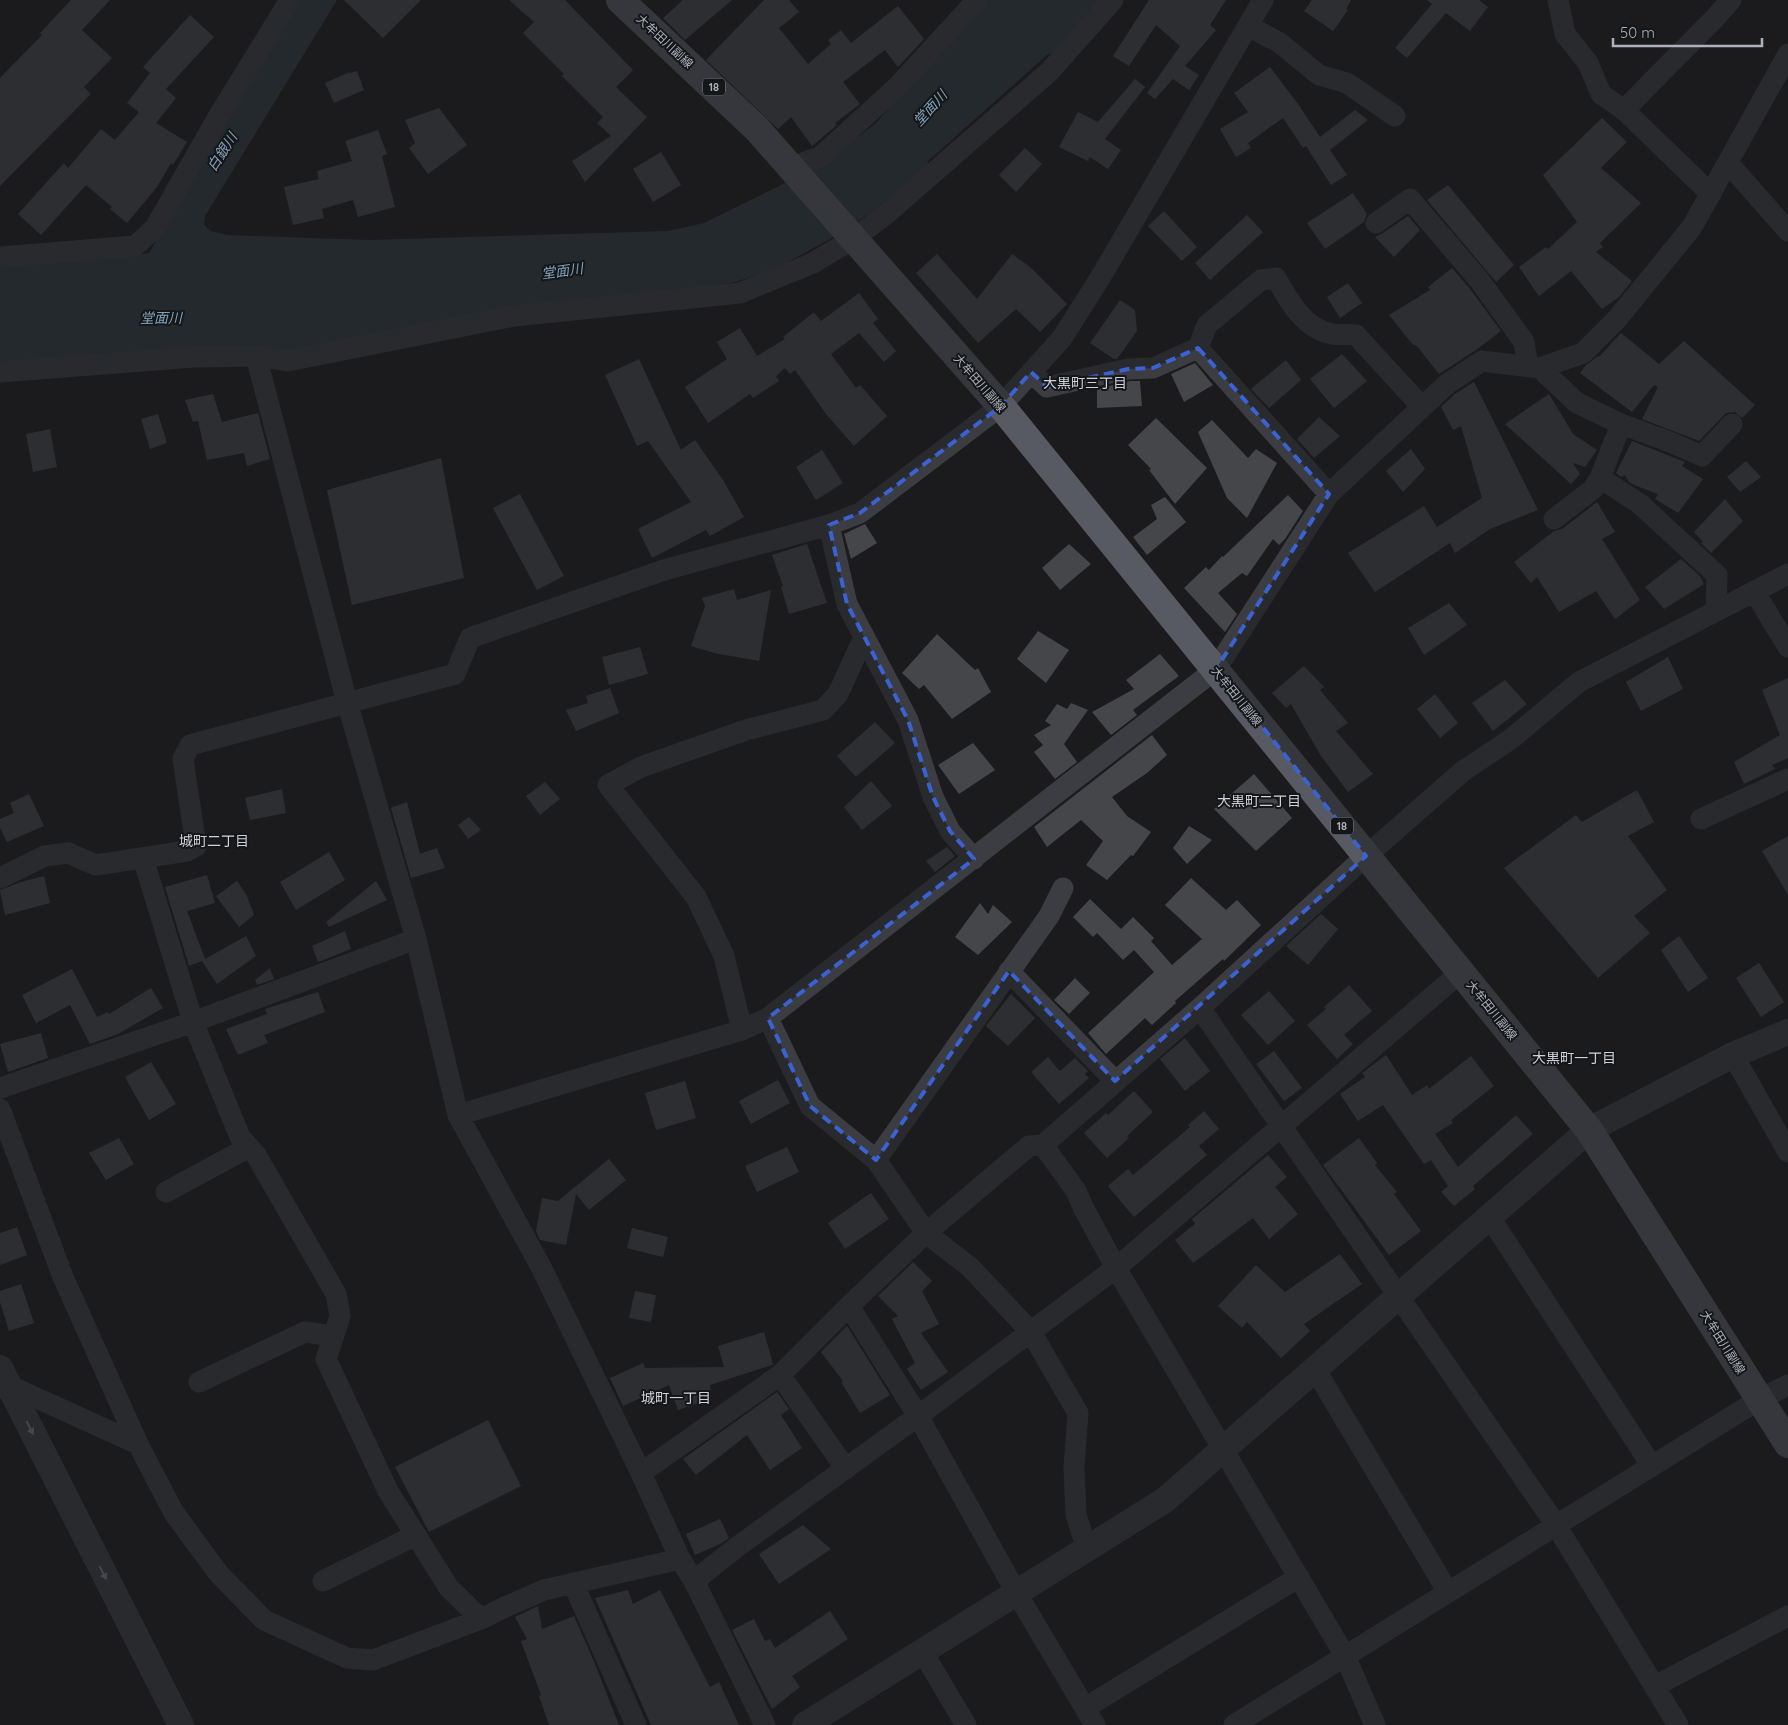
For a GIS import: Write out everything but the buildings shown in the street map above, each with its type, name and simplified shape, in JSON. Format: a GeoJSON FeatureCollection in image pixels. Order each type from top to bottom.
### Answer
{"type":"FeatureCollection","features":[{"type":"Feature","properties":{"kind":"main road","name":"大牟田川副線"},"geometry":{"type":"LineString","coordinates":[[620,0],[757,129],[1001,406],[1589,1130],[1788,1444]]}},
{"type":"Feature","properties":{"kind":"street"},"geometry":{"type":"LineString","coordinates":[[0,257],[135,246],[156,228],[218,117],[290,0]]}},
{"type":"Feature","properties":{"kind":"street"},"geometry":{"type":"LineString","coordinates":[[797,173],[820,156],[896,88],[977,0]]}},
{"type":"Feature","properties":{"kind":"street"},"geometry":{"type":"LineString","coordinates":[[0,372],[194,357],[256,356],[288,361],[514,316],[740,293],[813,263],[850,236],[885,215],[1048,72],[1113,0]]}},
{"type":"Feature","properties":{"kind":"street"},"geometry":{"type":"LineString","coordinates":[[0,878],[45,856],[68,853],[96,865],[187,851],[196,846],[183,758],[190,745],[455,674],[470,638],[664,570],[829,524],[860,513],[1001,406],[1062,338],[1100,278],[1263,0]]}},
{"type":"Feature","properties":{"kind":"street"},"geometry":{"type":"LineString","coordinates":[[1558,0],[1565,34],[1588,63],[1601,94],[1624,110],[1711,194]]}},
{"type":"Feature","properties":{"kind":"street"},"geometry":{"type":"LineString","coordinates":[[1624,110],[1731,0]]}},
{"type":"Feature","properties":{"kind":"street"},"geometry":{"type":"LineString","coordinates":[[1248,26],[1280,43],[1319,75],[1347,83],[1396,116]]}},
{"type":"Feature","properties":{"kind":"street"},"geometry":{"type":"LineString","coordinates":[[458,1115],[742,1030],[768,1018],[1216,669],[1329,494],[1447,384],[1482,361],[1534,367],[1583,353],[1617,318],[1692,227],[1788,54]]}},
{"type":"Feature","properties":{"kind":"street"},"geometry":{"type":"LineString","coordinates":[[1728,163],[1788,231]]}},
{"type":"Feature","properties":{"kind":"street"},"geometry":{"type":"LineString","coordinates":[[1376,223],[1410,199],[1480,281],[1524,342],[1534,367],[1577,403],[1621,424],[1702,456],[1732,424]]}},
{"type":"Feature","properties":{"kind":"street"},"geometry":{"type":"LineString","coordinates":[[1031,372],[1047,387],[1128,369],[1153,368],[1198,348],[1207,325],[1261,280],[1276,278],[1292,307],[1310,324],[1331,334],[1356,335],[1422,407]]}},
{"type":"Feature","properties":{"kind":"street"},"geometry":{"type":"LineString","coordinates":[[1198,348],[1329,494]]}},
{"type":"Feature","properties":{"kind":"street"},"geometry":{"type":"LineString","coordinates":[[256,356],[347,702],[416,939],[458,1115],[541,1267],[641,1473],[680,1559],[694,1581],[765,1725]]}},
{"type":"Feature","properties":{"kind":"street"},"geometry":{"type":"LineString","coordinates":[[1554,519],[1593,489],[1600,478],[1621,424]]}},
{"type":"Feature","properties":{"kind":"street"},"geometry":{"type":"LineString","coordinates":[[1600,478],[1640,504],[1717,575],[1716,610]]}},
{"type":"Feature","properties":{"kind":"street"},"geometry":{"type":"LineString","coordinates":[[829,524],[847,604],[908,720],[933,797],[950,831],[974,859]]}},
{"type":"Feature","properties":{"kind":"street"},"geometry":{"type":"LineString","coordinates":[[641,1473],[780,1375],[926,1233],[1029,1146],[1043,1145],[1200,1008],[1366,856],[1463,771],[1511,739],[1580,682],[1788,574]]}},
{"type":"Feature","properties":{"kind":"street"},"geometry":{"type":"LineString","coordinates":[[1754,591],[1788,647]]}},
{"type":"Feature","properties":{"kind":"street"},"geometry":{"type":"LineString","coordinates":[[742,1030],[724,956],[696,898],[608,786],[641,767],[746,730],[823,710],[838,694],[864,637]]}},
{"type":"Feature","properties":{"kind":"street"},"geometry":{"type":"LineString","coordinates":[[1701,819],[1788,779]]}},
{"type":"Feature","properties":{"kind":"street"},"geometry":{"type":"LineString","coordinates":[[143,858],[193,1022],[240,1137],[256,1154],[336,1294],[340,1316],[326,1359],[388,1491],[449,1588],[481,1620]]}},
{"type":"Feature","properties":{"kind":"street"},"geometry":{"type":"LineString","coordinates":[[876,1160],[1049,916],[1063,888]]}},
{"type":"Feature","properties":{"kind":"street"},"geometry":{"type":"LineString","coordinates":[[0,1088],[193,1022],[416,939]]}},
{"type":"Feature","properties":{"kind":"street"},"geometry":{"type":"LineString","coordinates":[[1009,971],[1115,1081]]}},
{"type":"Feature","properties":{"kind":"street"},"geometry":{"type":"LineString","coordinates":[[694,1581],[737,1547],[918,1416],[1116,1268],[1461,972]]}},
{"type":"Feature","properties":{"kind":"street"},"geometry":{"type":"LineString","coordinates":[[1200,1008],[1556,1525],[1678,1725]]}},
{"type":"Feature","properties":{"kind":"street"},"geometry":{"type":"LineString","coordinates":[[768,1018],[810,1106],[876,1160],[926,1233],[970,1267],[1031,1332],[1078,1413],[1074,1467],[1076,1514],[1087,1549]]}},
{"type":"Feature","properties":{"kind":"street"},"geometry":{"type":"LineString","coordinates":[[805,1725],[1165,1500],[1589,1130],[1733,1055],[1788,1032]]}},
{"type":"Feature","properties":{"kind":"street"},"geometry":{"type":"LineString","coordinates":[[1733,1055],[1788,1152]]}},
{"type":"Feature","properties":{"kind":"street"},"geometry":{"type":"LineString","coordinates":[[0,1109],[63,1277],[138,1444],[174,1513],[219,1574],[264,1620],[347,1658],[373,1660],[481,1620],[544,1590],[680,1559]]}},
{"type":"Feature","properties":{"kind":"street"},"geometry":{"type":"LineString","coordinates":[[1043,1145],[1076,1191],[1116,1268],[1345,1656],[1375,1725]]}},
{"type":"Feature","properties":{"kind":"street"},"geometry":{"type":"LineString","coordinates":[[166,1192],[249,1147]]}},
{"type":"Feature","properties":{"kind":"street"},"geometry":{"type":"LineString","coordinates":[[1489,1216],[1652,1466]]}},
{"type":"Feature","properties":{"kind":"street"},"geometry":{"type":"LineString","coordinates":[[849,1306],[918,1416],[1016,1592],[1090,1716],[1299,1577]]}},
{"type":"Feature","properties":{"kind":"street"},"geometry":{"type":"LineString","coordinates":[[199,1382],[305,1332],[333,1336]]}},
{"type":"Feature","properties":{"kind":"street"},"geometry":{"type":"LineString","coordinates":[[1315,1368],[1448,1592]]}},
{"type":"Feature","properties":{"kind":"street"},"geometry":{"type":"LineString","coordinates":[[780,1375],[846,1469]]}},
{"type":"Feature","properties":{"kind":"street"},"geometry":{"type":"LineString","coordinates":[[1234,1725],[1760,1399],[1788,1385]]}},
{"type":"Feature","properties":{"kind":"street"},"geometry":{"type":"LineString","coordinates":[[2,1387],[138,1444]]}},
{"type":"Feature","properties":{"kind":"street"},"geometry":{"type":"LineString","coordinates":[[2,1387],[59,1526],[162,1725]]}},
{"type":"Feature","properties":{"kind":"street"},"geometry":{"type":"LineString","coordinates":[[2,1387],[181,1725]]}},
{"type":"Feature","properties":{"kind":"street"},"geometry":{"type":"LineString","coordinates":[[323,1581],[416,1535]]}},
{"type":"Feature","properties":{"kind":"street"},"geometry":{"type":"LineString","coordinates":[[573,1583],[636,1725]]}},
{"type":"Feature","properties":{"kind":"street"},"geometry":{"type":"LineString","coordinates":[[1655,1686],[1788,1616]]}},
{"type":"Feature","properties":{"kind":"street"},"geometry":{"type":"LineString","coordinates":[[922,1651],[966,1725]]}},
{"type":"Feature","properties":{"kind":"highlighted area"},"geometry":{"type":"Polygon","coordinates":[[[1198,348],[1329,494],[1216,669],[1366,856],[1115,1081],[1009,971],[876,1160],[810,1106],[768,1018],[974,859],[950,831],[933,797],[908,720],[847,604],[829,525],[860,513],[1001,406],[1031,372],[1047,387],[1128,369],[1153,368],[1198,348]]]}},
{"type":"Feature","properties":{"kind":"water"},"geometry":{"type":"Polygon","coordinates":[[[298,0],[337,0],[205,216],[204,225],[211,231],[227,235],[370,240],[668,231],[704,223],[822,165],[876,123],[984,0],[1103,0],[1054,55],[1048,54],[928,161],[927,167],[870,213],[830,239],[773,270],[735,282],[283,354],[0,363],[0,263],[149,253],[298,0]]]}},
{"type":"Feature","properties":{"kind":"district","name":"大黒町三丁目"},"geometry":{"type":"Point","coordinates":[1085,383]}},
{"type":"Feature","properties":{"kind":"district","name":"大黒町二丁目"},"geometry":{"type":"Point","coordinates":[1259,801]}},
{"type":"Feature","properties":{"kind":"district","name":"城町二丁目"},"geometry":{"type":"Point","coordinates":[214,841]}},
{"type":"Feature","properties":{"kind":"district","name":"大黒町一丁目"},"geometry":{"type":"Point","coordinates":[1574,1058]}},
{"type":"Feature","properties":{"kind":"district","name":"城町一丁目"},"geometry":{"type":"Point","coordinates":[676,1398]}},
{"type":"Feature","properties":{"kind":"water label","name":"堂面川"},"geometry":{"type":"Point","coordinates":[930,108]}},
{"type":"Feature","properties":{"kind":"water label","name":"白銀川"},"geometry":{"type":"Point","coordinates":[222,152]}},
{"type":"Feature","properties":{"kind":"water label","name":"堂面川"},"geometry":{"type":"Point","coordinates":[562,271]}},
{"type":"Feature","properties":{"kind":"water label","name":"堂面川"},"geometry":{"type":"Point","coordinates":[161,318]}}]}
